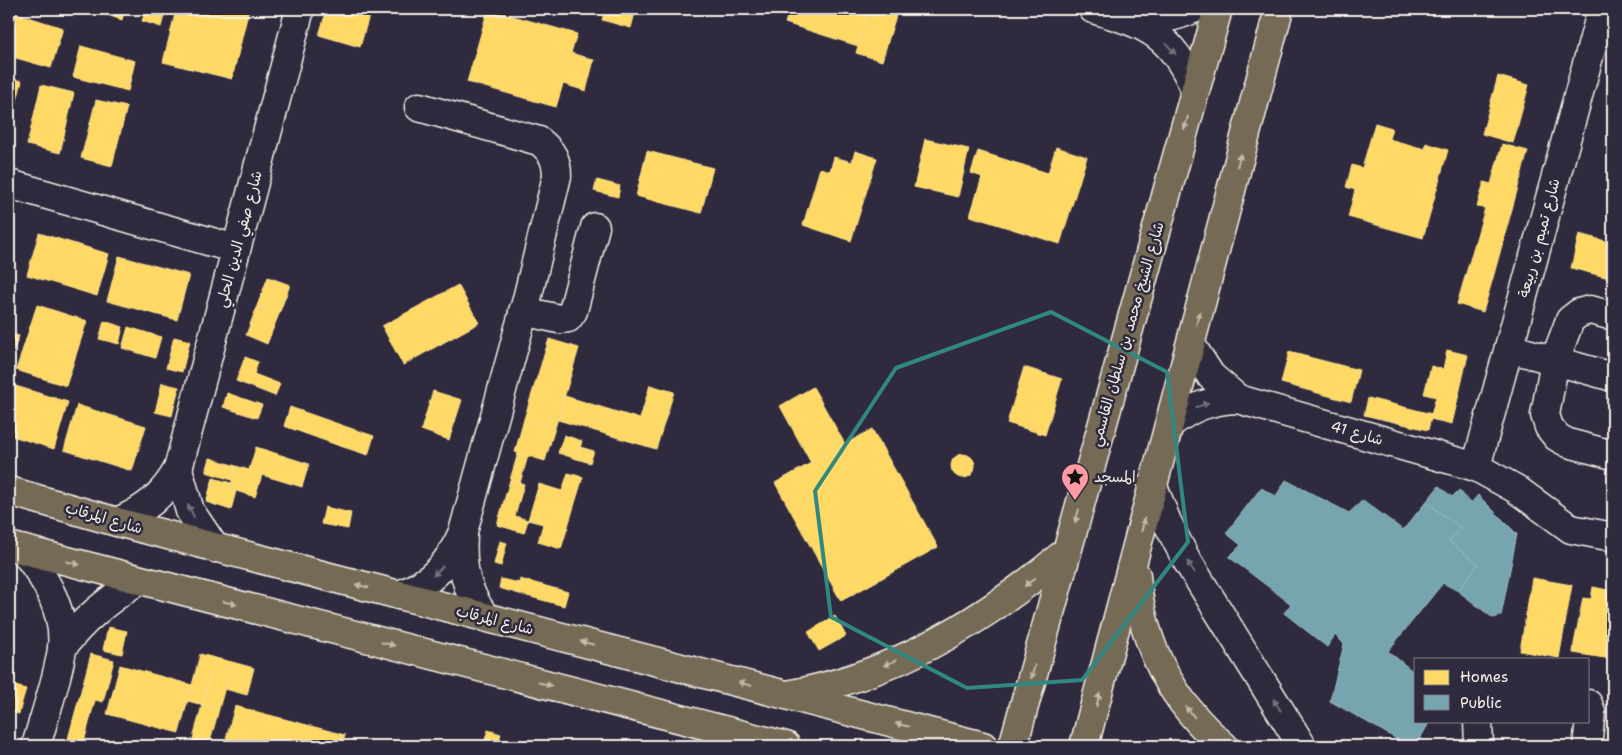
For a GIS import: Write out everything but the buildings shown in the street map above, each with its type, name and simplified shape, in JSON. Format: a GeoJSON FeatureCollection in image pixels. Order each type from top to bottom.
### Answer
{"type":"FeatureCollection","features":[{"type":"Feature","properties":{"kind":"main road","name":"شارع الشيخ محمد بن سلطان القاسمي"},"geometry":{"type":"LineString","coordinates":[[1013,746],[1218,9]]}},
{"type":"Feature","properties":{"kind":"main road"},"geometry":{"type":"LineString","coordinates":[[1084,746],[1279,9]]}},
{"type":"Feature","properties":{"kind":"main road","name":"شارع المرقاب"},"geometry":{"type":"LineString","coordinates":[[9,491],[215,548],[983,746]]}},
{"type":"Feature","properties":{"kind":"main road"},"geometry":{"type":"LineString","coordinates":[[16,548],[786,746]]}},
{"type":"Feature","properties":{"kind":"main road"},"geometry":{"type":"LineString","coordinates":[[784,695],[825,688],[864,675],[946,635],[1005,600],[1067,550]]}},
{"type":"Feature","properties":{"kind":"main road"},"geometry":{"type":"LineString","coordinates":[[1134,561],[1138,601],[1148,640],[1164,676],[1187,710],[1224,746]]}},
{"type":"Feature","properties":{"kind":"main road"},"geometry":{"type":"LineString","coordinates":[[698,724],[735,746]]}},
{"type":"Feature","properties":{"kind":"street","name":"شارع صفي الدين الحلي"},"geometry":{"type":"LineString","coordinates":[[117,522],[136,514],[154,503],[168,488],[178,470],[300,9]]}},
{"type":"Feature","properties":{"kind":"street"},"geometry":{"type":"LineString","coordinates":[[1093,9],[1134,20],[1158,20],[1193,9]]}},
{"type":"Feature","properties":{"kind":"street","name":"شارع تميم بن ربيعة"},"geometry":{"type":"LineString","coordinates":[[1476,467],[1602,9]]}},
{"type":"Feature","properties":{"kind":"street"},"geometry":{"type":"LineString","coordinates":[[1134,20],[1154,32],[1172,48],[1186,67],[1195,89]]}},
{"type":"Feature","properties":{"kind":"street"},"geometry":{"type":"LineString","coordinates":[[399,595],[419,587],[438,573],[453,554],[463,532],[557,176],[557,166],[548,148],[534,140],[418,107]]}},
{"type":"Feature","properties":{"kind":"street"},"geometry":{"type":"LineString","coordinates":[[9,184],[236,249]]}},
{"type":"Feature","properties":{"kind":"street"},"geometry":{"type":"LineString","coordinates":[[523,310],[559,320],[568,318],[573,311],[595,227]]}},
{"type":"Feature","properties":{"kind":"street"},"geometry":{"type":"LineString","coordinates":[[1613,316],[1590,310],[1579,313],[1570,320],[1555,360],[1545,416],[1549,427],[1557,437],[1568,443],[1613,455]]}},
{"type":"Feature","properties":{"kind":"street","name":"شارع 41"},"geometry":{"type":"LineString","coordinates":[[1191,345],[1211,376],[1238,399]]}},
{"type":"Feature","properties":{"kind":"street"},"geometry":{"type":"LineString","coordinates":[[1509,348],[1613,377]]}},
{"type":"Feature","properties":{"kind":"street","name":"شارع 41"},"geometry":{"type":"LineString","coordinates":[[1170,424],[1184,412],[1201,404],[1219,400],[1238,399],[1476,467],[1516,489],[1571,529],[1613,537]]}},
{"type":"Feature","properties":{"kind":"street"},"geometry":{"type":"LineString","coordinates":[[178,470],[190,511],[215,548]]}},
{"type":"Feature","properties":{"kind":"street"},"geometry":{"type":"LineString","coordinates":[[1152,484],[1167,522],[1186,559],[1302,746]]}},
{"type":"Feature","properties":{"kind":"street"},"geometry":{"type":"LineString","coordinates":[[463,532],[462,555],[465,578],[473,601],[485,617]]}},
{"type":"Feature","properties":{"kind":"street"},"geometry":{"type":"LineString","coordinates":[[16,548],[40,571],[53,595],[60,621],[62,648],[36,746]]}},
{"type":"Feature","properties":{"kind":"street"},"geometry":{"type":"LineString","coordinates":[[62,648],[76,628],[94,611],[138,580]]}},
{"type":"Feature","properties":{"kind":"street"},"geometry":{"type":"LineString","coordinates":[[1478,722],[1479,746]]}},
{"type":"Feature","properties":{"kind":"street"},"geometry":{"type":"LineString","coordinates":[[1587,746],[1590,722]]}},
{"type":"Feature","properties":{"kind":"highlighted area"},"geometry":{"type":"Polygon","coordinates":[[[1051,312],[1167,372],[1188,542],[1082,680],[967,688],[831,617],[815,491],[896,368],[1051,312]]]}},
{"type":"Feature","properties":{"kind":"place","name":"المسجد"},"geometry":{"type":"Point","coordinates":[1075,501]}}]}
